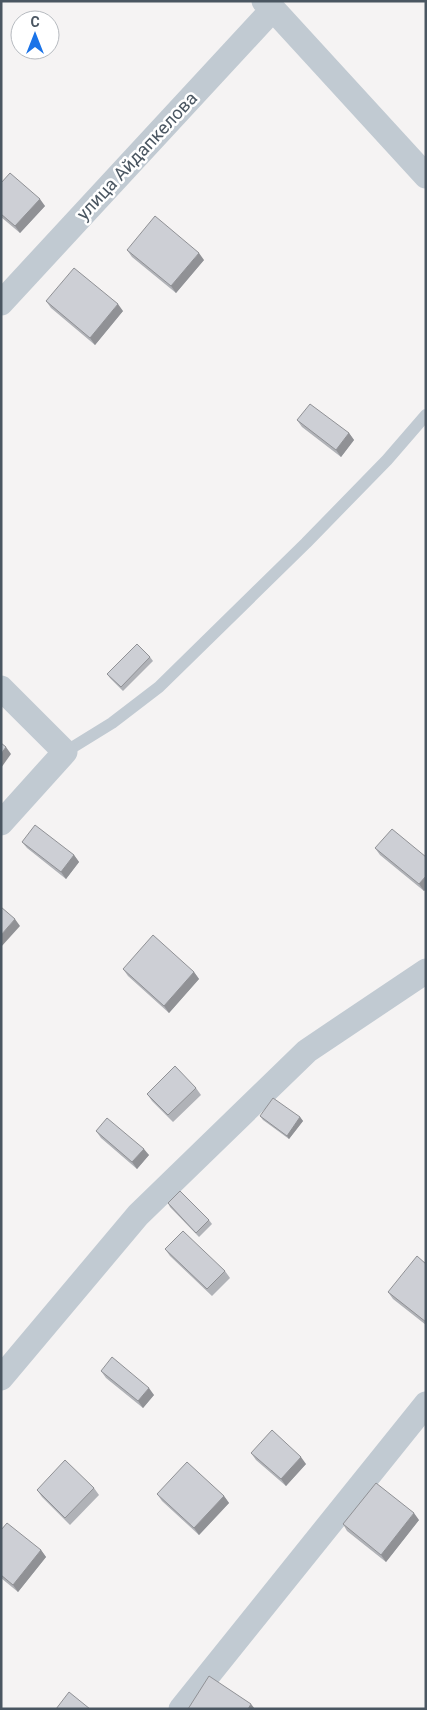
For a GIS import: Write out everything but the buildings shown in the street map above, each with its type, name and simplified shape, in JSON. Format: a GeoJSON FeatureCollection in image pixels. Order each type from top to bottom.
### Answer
{"type":"FeatureCollection","features":[{"type":"Feature","properties":{"kind":"street"},"geometry":{"type":"LineString","coordinates":[[269,5],[426,176]]}},
{"type":"Feature","properties":{"kind":"street","name":"улица Айдапкелова"},"geometry":{"type":"LineString","coordinates":[[1,303],[269,5]]}},
{"type":"Feature","properties":{"kind":"street"},"geometry":{"type":"LineString","coordinates":[[1,688],[65,752],[1,823]]}},
{"type":"Feature","properties":{"kind":"street"},"geometry":{"type":"LineString","coordinates":[[1,1378],[138,1215],[307,1051],[426,971]]}},
{"type":"Feature","properties":{"kind":"street"},"geometry":{"type":"LineString","coordinates":[[181,1709],[426,1404]]}},
{"type":"Feature","properties":{"kind":"lane"},"geometry":{"type":"LineString","coordinates":[[65,752],[112,723],[159,687],[306,543],[387,460],[426,415]]}}]}
